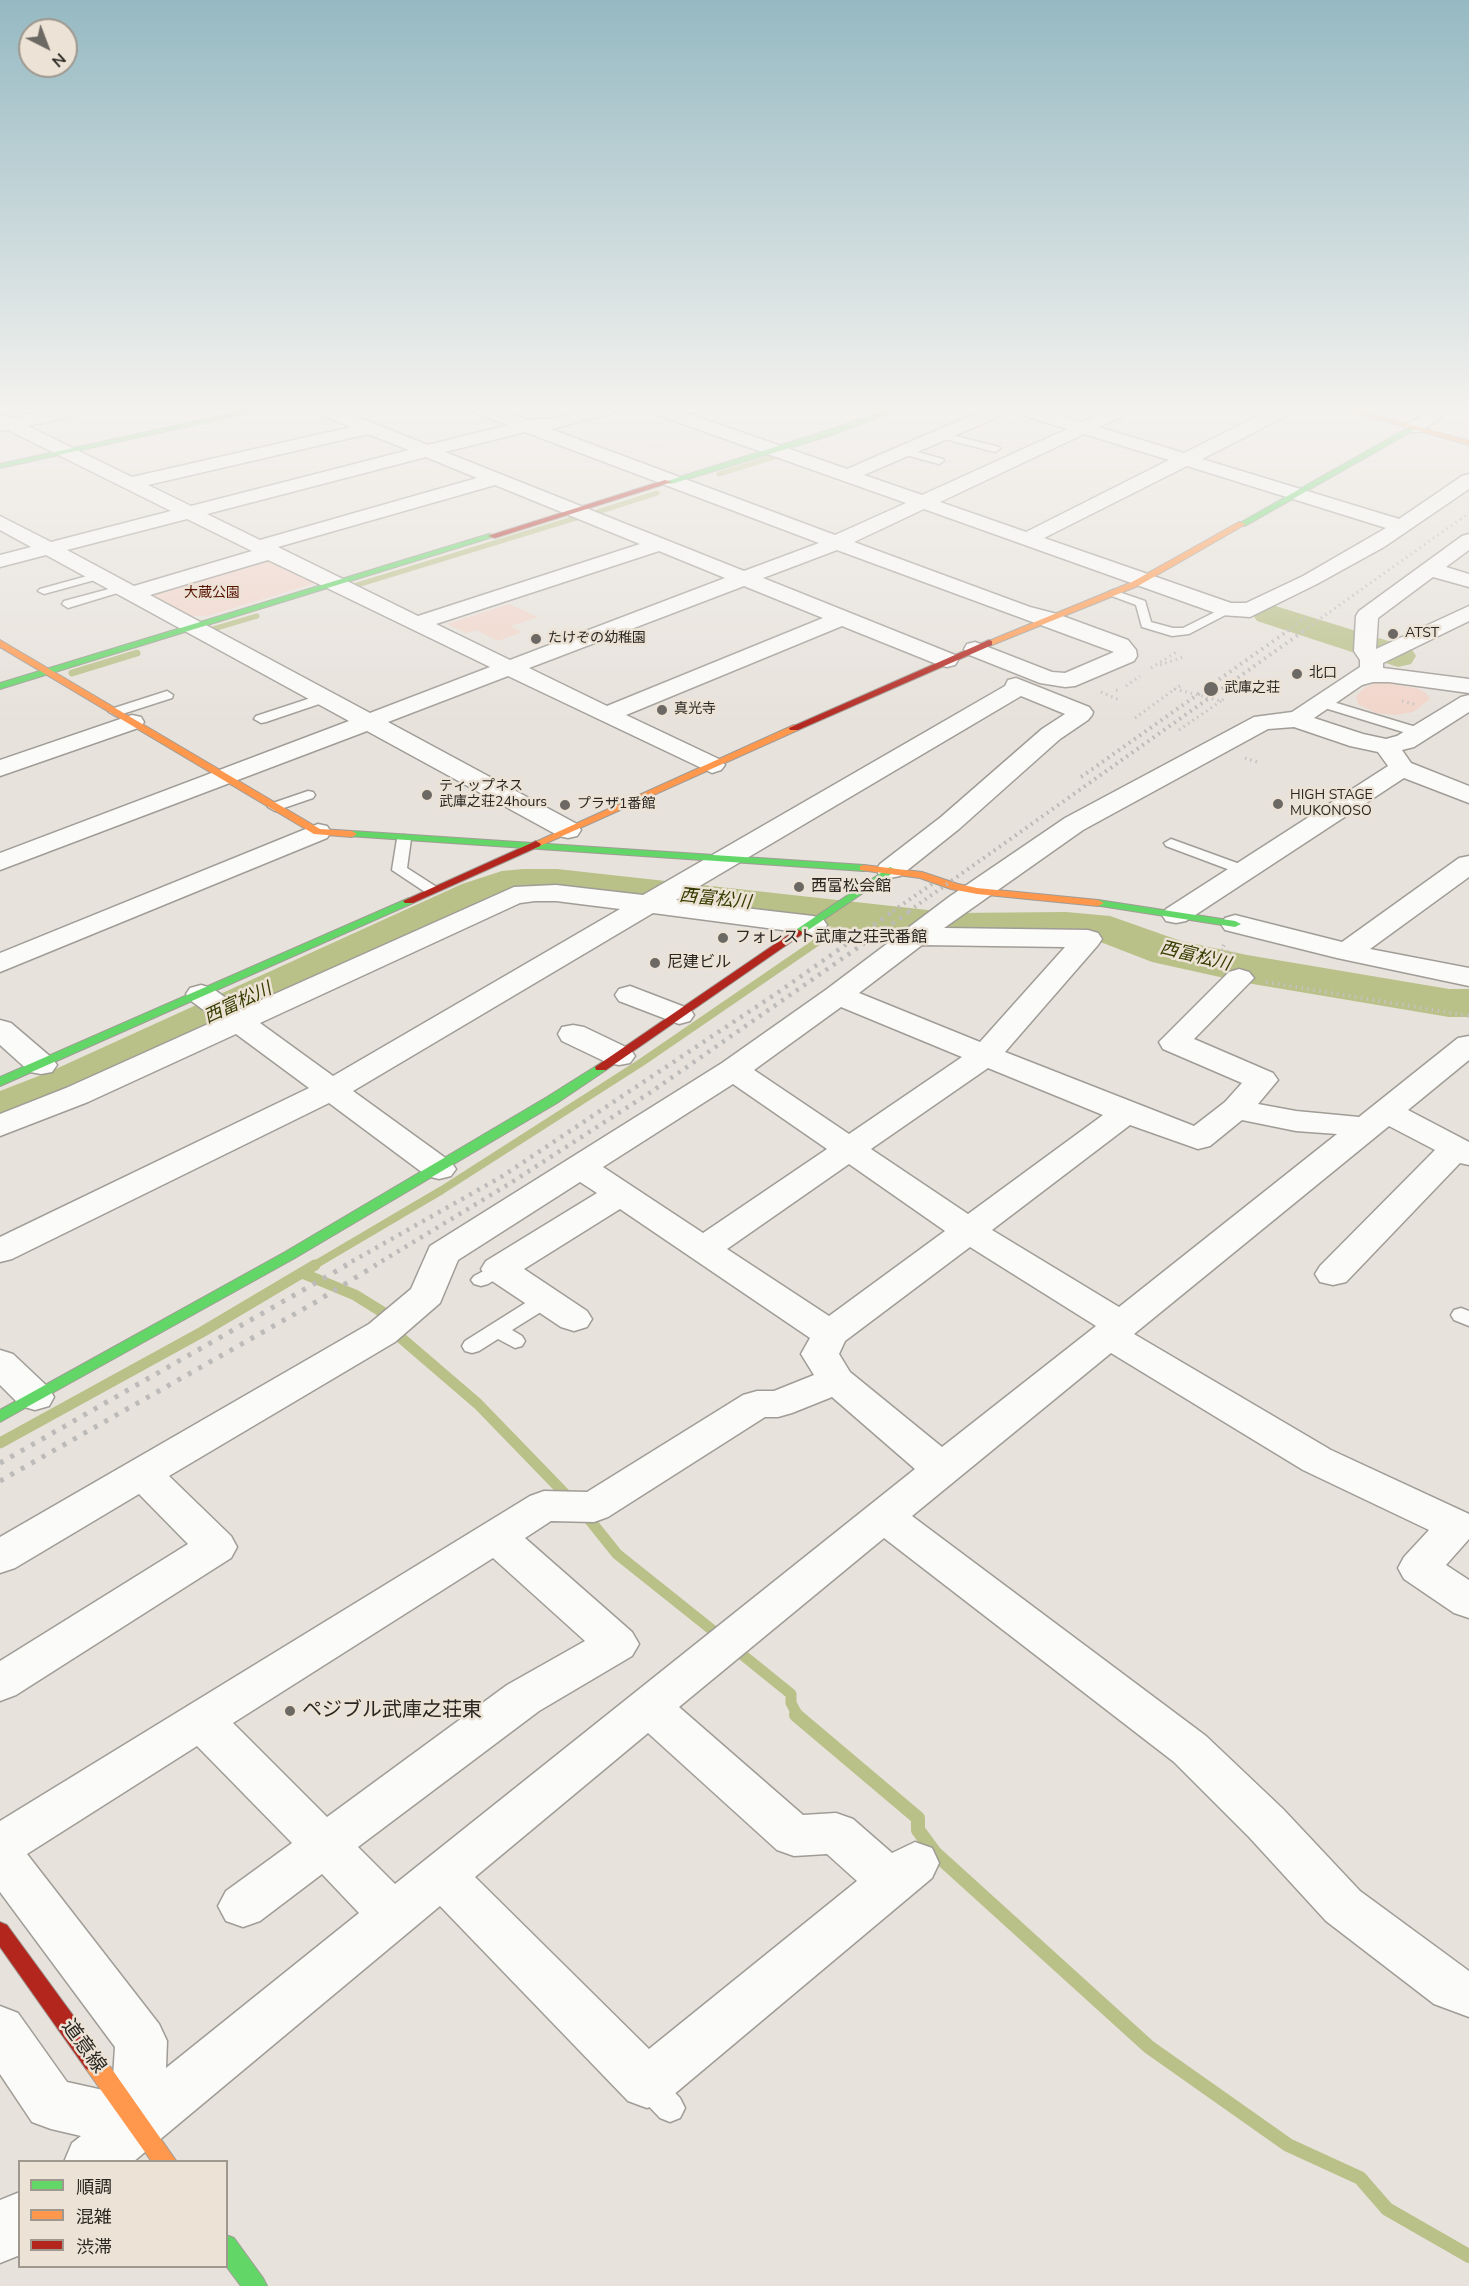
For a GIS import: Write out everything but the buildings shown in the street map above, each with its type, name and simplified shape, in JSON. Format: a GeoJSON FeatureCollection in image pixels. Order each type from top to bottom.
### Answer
{"type":"FeatureCollection","features":[{"type":"Feature","properties":{"kind":"street"},"geometry":{"type":"LineString","coordinates":[[0,561],[177,516]]}},
{"type":"Feature","properties":{"kind":"street"},"geometry":{"type":"LineString","coordinates":[[199,516],[334,584],[712,765]]}},
{"type":"Feature","properties":{"kind":"street"},"geometry":{"type":"LineString","coordinates":[[125,591],[374,516]]}},
{"type":"Feature","properties":{"kind":"street"},"geometry":{"type":"LineString","coordinates":[[0,686],[559,516]]}},
{"type":"Feature","properties":{"kind":"street"},"geometry":{"type":"LineString","coordinates":[[0,1416],[186,1314],[439,1168],[619,1056],[890,870],[950,823],[1051,734],[1081,712],[586,516]]}},
{"type":"Feature","properties":{"kind":"street"},"geometry":{"type":"LineString","coordinates":[[777,516],[1022,612],[1049,619],[1120,645],[1125,650],[1126,656],[1091,683],[981,646]]}},
{"type":"Feature","properties":{"kind":"street"},"geometry":{"type":"LineString","coordinates":[[0,862],[744,579],[842,540],[894,516]]}},
{"type":"Feature","properties":{"kind":"street"},"geometry":{"type":"LineString","coordinates":[[964,516],[1229,610],[1250,610],[1377,543],[1417,516]]}},
{"type":"Feature","properties":{"kind":"street"},"geometry":{"type":"LineString","coordinates":[[1029,538],[1074,516]]}},
{"type":"Feature","properties":{"kind":"street"},"geometry":{"type":"LineString","coordinates":[[0,1126],[77,1095],[221,1008],[430,890],[948,659],[1144,579],[1258,516]]}},
{"type":"Feature","properties":{"kind":"street"},"geometry":{"type":"LineString","coordinates":[[1368,516],[1402,526]]}},
{"type":"Feature","properties":{"kind":"street"},"geometry":{"type":"LineString","coordinates":[[0,522],[568,830]]}},
{"type":"Feature","properties":{"kind":"street"},"geometry":{"type":"LineString","coordinates":[[0,1557],[382,1334],[427,1295],[442,1254],[733,1070],[838,995],[951,909],[1074,824],[1263,722],[1299,719],[1320,702],[1372,670],[1374,652],[1367,616],[1469,540]]}},
{"type":"Feature","properties":{"kind":"street"},"geometry":{"type":"LineString","coordinates":[[418,623],[658,544]]}},
{"type":"Feature","properties":{"kind":"street"},"geometry":{"type":"LineString","coordinates":[[1431,569],[1469,580]]}},
{"type":"Feature","properties":{"kind":"street"},"geometry":{"type":"LineString","coordinates":[[1374,652],[1469,614]]}},
{"type":"Feature","properties":{"kind":"street"},"geometry":{"type":"LineString","coordinates":[[607,714],[841,618]]}},
{"type":"Feature","properties":{"kind":"street"},"geometry":{"type":"LineString","coordinates":[[0,643],[318,832],[890,870],[922,875],[955,887],[977,891],[1100,903],[1234,924],[1347,952],[1469,977]]}},
{"type":"Feature","properties":{"kind":"street"},"geometry":{"type":"LineString","coordinates":[[1354,680],[1380,675],[1469,686]]}},
{"type":"Feature","properties":{"kind":"street"},"geometry":{"type":"LineString","coordinates":[[1299,719],[1308,725],[1359,741],[1386,746],[1400,744],[1463,706],[1448,693],[1408,679]]}},
{"type":"Feature","properties":{"kind":"street"},"geometry":{"type":"LineString","coordinates":[[0,1251],[333,1089],[1019,687]]}},
{"type":"Feature","properties":{"kind":"street"},"geometry":{"type":"LineString","coordinates":[[0,768],[124,717]]}},
{"type":"Feature","properties":{"kind":"street"},"geometry":{"type":"LineString","coordinates":[[1386,746],[1401,768],[1469,795]]}},
{"type":"Feature","properties":{"kind":"street"},"geometry":{"type":"LineString","coordinates":[[1176,915],[1401,768]]}},
{"type":"Feature","properties":{"kind":"street"},"geometry":{"type":"LineString","coordinates":[[0,963],[318,832]]}},
{"type":"Feature","properties":{"kind":"street"},"geometry":{"type":"LineString","coordinates":[[1347,952],[1469,864]]}},
{"type":"Feature","properties":{"kind":"street"},"geometry":{"type":"LineString","coordinates":[[0,1082],[41,1065],[221,1008],[514,895],[535,892],[660,897],[817,921]]}},
{"type":"Feature","properties":{"kind":"street"},"geometry":{"type":"LineString","coordinates":[[704,1248],[986,1055],[1088,939],[917,934]]}},
{"type":"Feature","properties":{"kind":"street"},"geometry":{"type":"LineString","coordinates":[[838,995],[1126,1113],[1198,1139],[1236,1109],[1262,1080],[1174,1042],[1239,978]]}},
{"type":"Feature","properties":{"kind":"street"},"geometry":{"type":"LineString","coordinates":[[630,995],[679,1015]]}},
{"type":"Feature","properties":{"kind":"street"},"geometry":{"type":"LineString","coordinates":[[221,1008],[439,1168]]}},
{"type":"Feature","properties":{"kind":"street"},"geometry":{"type":"LineString","coordinates":[[0,1029],[41,1065]]}},
{"type":"Feature","properties":{"kind":"street"},"geometry":{"type":"LineString","coordinates":[[573,1035],[619,1056]]}},
{"type":"Feature","properties":{"kind":"street"},"geometry":{"type":"LineString","coordinates":[[97,2160],[152,2142],[393,1914],[1375,1119],[1469,1046]]}},
{"type":"Feature","properties":{"kind":"street"},"geometry":{"type":"LineString","coordinates":[[733,1070],[1115,1330],[1317,1460],[1460,1513],[1457,1526],[1419,1568],[1469,1602]]}},
{"type":"Feature","properties":{"kind":"street"},"geometry":{"type":"LineString","coordinates":[[1236,1109],[1296,1121],[1375,1119],[1463,1151],[1333,1274]]}},
{"type":"Feature","properties":{"kind":"street"},"geometry":{"type":"LineString","coordinates":[[943,1470],[837,1382],[820,1354],[830,1334],[1126,1113]]}},
{"type":"Feature","properties":{"kind":"street"},"geometry":{"type":"LineString","coordinates":[[581,1167],[830,1334]]}},
{"type":"Feature","properties":{"kind":"street"},"geometry":{"type":"LineString","coordinates":[[574,1319],[546,1300],[490,1275],[621,1193]]}},
{"type":"Feature","properties":{"kind":"street"},"geometry":{"type":"LineString","coordinates":[[0,1362],[34,1397]]}},
{"type":"Feature","properties":{"kind":"street"},"geometry":{"type":"LineString","coordinates":[[0,1846],[544,1506],[594,1507],[757,1404],[778,1404],[837,1382]]}},
{"type":"Feature","properties":{"kind":"street"},"geometry":{"type":"LineString","coordinates":[[0,1683],[216,1547],[144,1475]]}},
{"type":"Feature","properties":{"kind":"street"},"geometry":{"type":"LineString","coordinates":[[885,1517],[1190,1749],[1266,1823],[1343,1906],[1452,1988],[1469,1994]]}},
{"type":"Feature","properties":{"kind":"street"},"geometry":{"type":"LineString","coordinates":[[243,1906],[523,1698],[617,1644],[496,1536]]}},
{"type":"Feature","properties":{"kind":"street"},"geometry":{"type":"LineString","coordinates":[[442,1876],[659,2096],[904,1873],[836,1833],[794,1836],[648,1706]]}},
{"type":"Feature","properties":{"kind":"street"},"geometry":{"type":"LineString","coordinates":[[201,1720],[393,1914]]}},
{"type":"Feature","properties":{"kind":"street"},"geometry":{"type":"LineString","coordinates":[[0,1855],[141,2041],[152,2142]]}},
{"type":"Feature","properties":{"kind":"street","name":"道意線"},"geometry":{"type":"LineString","coordinates":[[0,1931],[152,2142]]}},
{"type":"Feature","properties":{"kind":"street"},"geometry":{"type":"LineString","coordinates":[[0,2030],[51,2104],[152,2142]]}},
{"type":"Feature","properties":{"kind":"street"},"geometry":{"type":"LineString","coordinates":[[0,2235],[18,2221]]}},
{"type":"Feature","properties":{"kind":"street"},"geometry":{"type":"LineString","coordinates":[[228,2249],[255,2286]]}},
{"type":"Feature","properties":{"kind":"lane"},"geometry":{"type":"LineString","coordinates":[[44,591],[98,576]]}},
{"type":"Feature","properties":{"kind":"lane"},"geometry":{"type":"LineString","coordinates":[[68,604],[125,591]]}},
{"type":"Feature","properties":{"kind":"lane"},"geometry":{"type":"LineString","coordinates":[[1113,593],[1141,603],[1146,624],[1172,632],[1185,631],[1229,610]]}},
{"type":"Feature","properties":{"kind":"lane"},"geometry":{"type":"LineString","coordinates":[[124,717],[167,695]]}},
{"type":"Feature","properties":{"kind":"lane"},"geometry":{"type":"LineString","coordinates":[[261,719],[323,698]]}},
{"type":"Feature","properties":{"kind":"lane"},"geometry":{"type":"LineString","coordinates":[[1320,702],[1421,732]]}},
{"type":"Feature","properties":{"kind":"lane"},"geometry":{"type":"LineString","coordinates":[[275,807],[308,795]]}},
{"type":"Feature","properties":{"kind":"lane"},"geometry":{"type":"LineString","coordinates":[[404,839],[399,870],[430,890]]}},
{"type":"Feature","properties":{"kind":"lane"},"geometry":{"type":"LineString","coordinates":[[1171,843],[1243,870]]}},
{"type":"Feature","properties":{"kind":"lane"},"geometry":{"type":"LineString","coordinates":[[472,1346],[546,1300]]}},
{"type":"Feature","properties":{"kind":"lane"},"geometry":{"type":"LineString","coordinates":[[498,1330],[515,1341]]}},
{"type":"Feature","properties":{"kind":"path"},"geometry":{"type":"LineString","coordinates":[[1183,657],[1151,669],[1184,648]]}},
{"type":"Feature","properties":{"kind":"path"},"geometry":{"type":"LineString","coordinates":[[1091,683],[1119,699]]}},
{"type":"Feature","properties":{"kind":"path"},"geometry":{"type":"LineString","coordinates":[[1135,718],[1180,686]]}},
{"type":"Feature","properties":{"kind":"path"},"geometry":{"type":"LineString","coordinates":[[1175,689],[1221,701]]}},
{"type":"Feature","properties":{"kind":"path"},"geometry":{"type":"LineString","coordinates":[[1179,730],[1225,698]]}},
{"type":"Feature","properties":{"kind":"path"},"geometry":{"type":"LineString","coordinates":[[1239,978],[1469,1016]]}},
{"type":"Feature","properties":{"kind":"green space","name":"大蔵公園"},"geometry":{"type":"Polygon","coordinates":[[[273,558],[316,580],[316,583],[207,616],[191,616],[151,594],[273,558]]]}},
{"type":"Feature","properties":{"kind":"green space"},"geometry":{"type":"Polygon","coordinates":[[[509,604],[538,617],[511,626],[522,632],[498,641],[476,630],[466,633],[447,624],[509,604]]]}},
{"type":"Feature","properties":{"kind":"green space"},"geometry":{"type":"Polygon","coordinates":[[[1383,682],[1419,689],[1430,699],[1413,712],[1396,715],[1376,713],[1358,704],[1356,696],[1363,689],[1383,682]]]}},
{"type":"Feature","properties":{"kind":"waterway"},"geometry":{"type":"LineString","coordinates":[[357,585],[576,518]]}},
{"type":"Feature","properties":{"kind":"waterway"},"geometry":{"type":"LineString","coordinates":[[1269,614],[1398,656]]}},
{"type":"Feature","properties":{"kind":"waterway"},"geometry":{"type":"LineString","coordinates":[[213,629],[257,616]]}},
{"type":"Feature","properties":{"kind":"waterway"},"geometry":{"type":"LineString","coordinates":[[72,673],[137,653]]}},
{"type":"Feature","properties":{"kind":"waterway","name":"西富松川"},"geometry":{"type":"LineString","coordinates":[[0,1109],[67,1083],[478,893],[502,884],[523,882],[557,882],[955,927],[1066,926],[1110,930],[1168,952],[1247,969],[1449,1003],[1469,1003]]}},
{"type":"Feature","properties":{"kind":"waterway"},"geometry":{"type":"LineString","coordinates":[[313,1266],[442,1190],[642,1062],[855,916]]}},
{"type":"Feature","properties":{"kind":"waterway"},"geometry":{"type":"LineString","coordinates":[[0,1443],[202,1332],[315,1265]]}},
{"type":"Feature","properties":{"kind":"waterway"},"geometry":{"type":"LineString","coordinates":[[302,1273],[355,1295],[384,1313],[400,1337],[478,1404],[571,1500]]}},
{"type":"Feature","properties":{"kind":"waterway"},"geometry":{"type":"LineString","coordinates":[[585,1514],[617,1554],[721,1637]]}},
{"type":"Feature","properties":{"kind":"waterway"},"geometry":{"type":"LineString","coordinates":[[734,1648],[791,1694],[791,1703],[798,1716]]}},
{"type":"Feature","properties":{"kind":"waterway"},"geometry":{"type":"LineString","coordinates":[[796,1715],[918,1818],[918,1830],[935,1853],[1149,2047],[1288,2145],[1360,2178],[1387,2209],[1469,2256]]}},
{"type":"Feature","properties":{"kind":"railway"},"geometry":{"type":"LineString","coordinates":[[1303,631],[1465,516]]}},
{"type":"Feature","properties":{"kind":"railway"},"geometry":{"type":"LineString","coordinates":[[1287,631],[1308,616]]}},
{"type":"Feature","properties":{"kind":"railway"},"geometry":{"type":"LineString","coordinates":[[1081,777],[1289,630]]}},
{"type":"Feature","properties":{"kind":"railway"},"geometry":{"type":"LineString","coordinates":[[909,911],[1305,630]]}},
{"type":"Feature","properties":{"kind":"railway"},"geometry":{"type":"LineString","coordinates":[[893,911],[932,884]]}},
{"type":"Feature","properties":{"kind":"railway"},"geometry":{"type":"LineString","coordinates":[[344,1266],[501,1177],[780,991],[895,910]]}},
{"type":"Feature","properties":{"kind":"railway"},"geometry":{"type":"LineString","coordinates":[[374,1266],[509,1184],[651,1092],[912,910]]}},
{"type":"Feature","properties":{"kind":"railway"},"geometry":{"type":"LineString","coordinates":[[0,1463],[347,1265]]}},
{"type":"Feature","properties":{"kind":"railway"},"geometry":{"type":"LineString","coordinates":[[0,1481],[314,1303],[376,1265]]}},
{"type":"Feature","properties":{"kind":"traffic: fast"},"geometry":{"type":"LineString","coordinates":[[1242,524],[1257,516]]}},
{"type":"Feature","properties":{"kind":"traffic: fast"},"geometry":{"type":"LineString","coordinates":[[0,686],[492,536]]}},
{"type":"Feature","properties":{"kind":"traffic: fast"},"geometry":{"type":"LineString","coordinates":[[352,834],[864,868]]}},
{"type":"Feature","properties":{"kind":"traffic: fast"},"geometry":{"type":"LineString","coordinates":[[797,933],[890,870]]}},
{"type":"Feature","properties":{"kind":"traffic: fast"},"geometry":{"type":"LineString","coordinates":[[0,1082],[409,901]]}},
{"type":"Feature","properties":{"kind":"traffic: fast"},"geometry":{"type":"LineString","coordinates":[[1098,903],[1235,924]]}},
{"type":"Feature","properties":{"kind":"traffic: fast"},"geometry":{"type":"LineString","coordinates":[[0,1417],[290,1255],[552,1100],[601,1067]]}},
{"type":"Feature","properties":{"kind":"traffic: fast"},"geometry":{"type":"LineString","coordinates":[[228,2249],[255,2286]]}},
{"type":"Feature","properties":{"kind":"traffic: slow"},"geometry":{"type":"LineString","coordinates":[[989,643],[1135,584],[1242,524]]}},
{"type":"Feature","properties":{"kind":"traffic: slow"},"geometry":{"type":"LineString","coordinates":[[0,643],[318,832],[352,834]]}},
{"type":"Feature","properties":{"kind":"traffic: slow"},"geometry":{"type":"LineString","coordinates":[[536,844],[794,728]]}},
{"type":"Feature","properties":{"kind":"traffic: slow"},"geometry":{"type":"LineString","coordinates":[[864,868],[922,875],[955,887],[977,891],[1098,903]]}},
{"type":"Feature","properties":{"kind":"traffic: slow"},"geometry":{"type":"LineString","coordinates":[[94,2062],[165,2160]]}},
{"type":"Feature","properties":{"kind":"traffic: jam"},"geometry":{"type":"LineString","coordinates":[[492,536],[558,516]]}},
{"type":"Feature","properties":{"kind":"traffic: jam"},"geometry":{"type":"LineString","coordinates":[[794,728],[989,643]]}},
{"type":"Feature","properties":{"kind":"traffic: jam"},"geometry":{"type":"LineString","coordinates":[[409,901],[536,844]]}},
{"type":"Feature","properties":{"kind":"traffic: jam"},"geometry":{"type":"LineString","coordinates":[[601,1067],[797,933]]}},
{"type":"Feature","properties":{"kind":"traffic: jam"},"geometry":{"type":"LineString","coordinates":[[0,1931],[94,2062]]}},
{"type":"Feature","properties":{"kind":"place","name":"ATST"},"geometry":{"type":"Point","coordinates":[1393,634]}},
{"type":"Feature","properties":{"kind":"place","name":"たけぞの幼稚園"},"geometry":{"type":"Point","coordinates":[536,639]}},
{"type":"Feature","properties":{"kind":"place","name":"北口"},"geometry":{"type":"Point","coordinates":[1297,674]}},
{"type":"Feature","properties":{"kind":"place","name":"武庫之荘"},"geometry":{"type":"Point","coordinates":[1211,689]}},
{"type":"Feature","properties":{"kind":"place","name":"真光寺"},"geometry":{"type":"Point","coordinates":[662,710]}},
{"type":"Feature","properties":{"kind":"place","name":"ティップネス 武庫之荘24hours"},"geometry":{"type":"Point","coordinates":[427,795]}},
{"type":"Feature","properties":{"kind":"place","name":"HIGH STAGE MUKONOSO"},"geometry":{"type":"Point","coordinates":[1278,804]}},
{"type":"Feature","properties":{"kind":"place","name":"プラザ1番館"},"geometry":{"type":"Point","coordinates":[565,805]}},
{"type":"Feature","properties":{"kind":"place","name":"西富松会館"},"geometry":{"type":"Point","coordinates":[799,887]}},
{"type":"Feature","properties":{"kind":"place","name":"フォレスト武庫之荘弐番館"},"geometry":{"type":"Point","coordinates":[723,938]}},
{"type":"Feature","properties":{"kind":"place","name":"尼建ビル"},"geometry":{"type":"Point","coordinates":[655,963]}},
{"type":"Feature","properties":{"kind":"place","name":"ペジブル武庫之荘東"},"geometry":{"type":"Point","coordinates":[290,1711]}}]}
